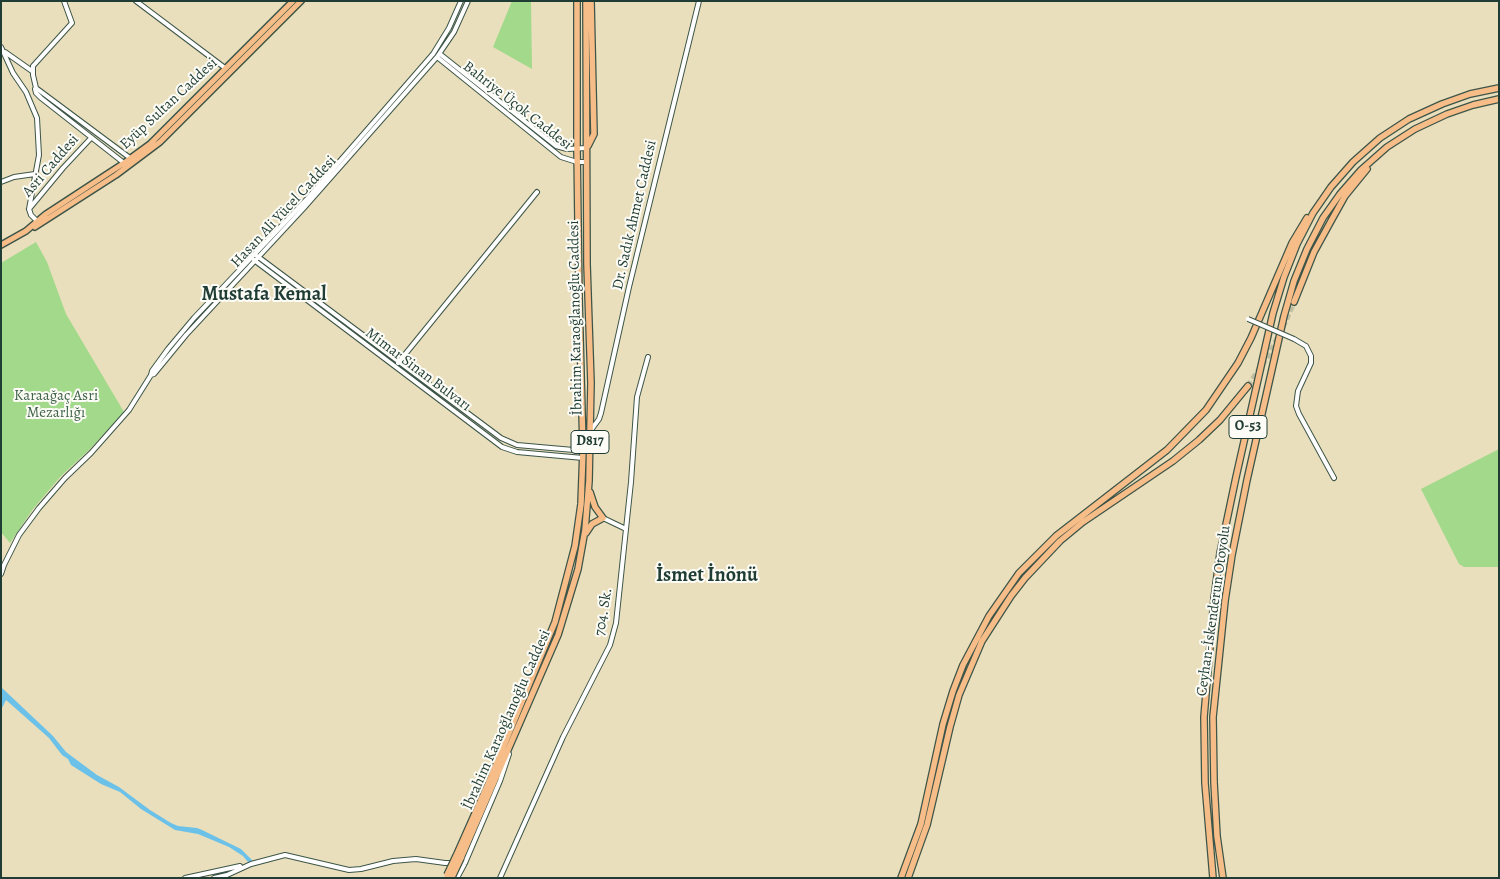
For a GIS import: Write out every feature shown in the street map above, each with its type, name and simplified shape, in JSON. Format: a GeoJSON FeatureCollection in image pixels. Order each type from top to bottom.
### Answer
{"type":"FeatureCollection","features":[{"type":"Feature","properties":{"kind":"highway","name":"İbrahim Karaoğlanoğlu Caddesi"},"geometry":{"type":"LineString","coordinates":[[450,877],[460,859],[558,635],[576,576],[584,538],[589,489],[578,298],[578,1]]}},
{"type":"Feature","properties":{"kind":"highway","name":"İbrahim Karaoğlanoğlu Caddesi"},"geometry":{"type":"LineString","coordinates":[[586,1],[587,264],[591,383],[590,432],[586,451]]}},
{"type":"Feature","properties":{"kind":"highway"},"geometry":{"type":"LineString","coordinates":[[587,148],[594,134],[591,1]]}},
{"type":"Feature","properties":{"kind":"highway","name":"Ceyhan-İskenderun Otoyolu"},"geometry":{"type":"LineString","coordinates":[[1214,878],[1205,783],[1204,718],[1214,599],[1220,553],[1262,361],[1284,277],[1309,220],[1336,180],[1380,138],[1442,104],[1470,94],[1499,88]]}},
{"type":"Feature","properties":{"kind":"highway","name":"Ceyhan-İskenderun Otoyolu"},"geometry":{"type":"LineString","coordinates":[[1223,878],[1214,782],[1213,717],[1225,601],[1243,499],[1284,316],[1294,281],[1307,249],[1323,218],[1340,194],[1361,170],[1387,147],[1415,129],[1447,114],[1499,99]]}},
{"type":"Feature","properties":{"kind":"highway"},"geometry":{"type":"LineString","coordinates":[[1294,302],[1314,252],[1345,196],[1364,172],[1415,129]]}},
{"type":"Feature","properties":{"kind":"highway"},"geometry":{"type":"LineString","coordinates":[[901,878],[921,824],[943,724],[953,691],[963,665],[989,616],[1019,573],[1049,542],[1167,450],[1206,410],[1238,363],[1251,338],[1292,243],[1311,210],[1329,185],[1351,160],[1380,138]]}},
{"type":"Feature","properties":{"kind":"highway"},"geometry":{"type":"LineString","coordinates":[[908,878],[927,825],[959,694],[982,641],[1011,596],[1036,564],[1060,541],[1083,522],[1173,461],[1199,440],[1220,420],[1248,386]]}},
{"type":"Feature","properties":{"kind":"highway","name":"İbrahim Karaoğlanoğlu Caddesi"},"geometry":{"type":"LineString","coordinates":[[460,859],[488,784],[556,622],[575,546],[586,458]]}},
{"type":"Feature","properties":{"kind":"highway"},"geometry":{"type":"LineString","coordinates":[[584,538],[592,524],[603,518],[595,507],[589,489]]}},
{"type":"Feature","properties":{"kind":"main road","name":"Eyüp Sultan Caddesi"},"geometry":{"type":"LineString","coordinates":[[1,246],[26,231],[37,221],[124,163],[156,138],[293,1]]}},
{"type":"Feature","properties":{"kind":"main road"},"geometry":{"type":"LineString","coordinates":[[26,231],[116,175],[160,142],[301,1]]}},
{"type":"Feature","properties":{"kind":"street"},"geometry":{"type":"LineString","coordinates":[[64,1],[72,23],[36,63],[32,71],[36,93],[124,163]]}},
{"type":"Feature","properties":{"kind":"street"},"geometry":{"type":"LineString","coordinates":[[136,1],[225,68]]}},
{"type":"Feature","properties":{"kind":"street"},"geometry":{"type":"LineString","coordinates":[[151,375],[168,349],[252,256],[306,200],[433,54],[449,28],[461,1]]}},
{"type":"Feature","properties":{"kind":"street","name":"Hasan Ali Yücel Caddesi"},"geometry":{"type":"LineString","coordinates":[[1,574],[19,535],[39,508],[129,410],[151,375],[154,374],[186,335],[342,166],[438,55],[454,32],[468,1]]}},
{"type":"Feature","properties":{"kind":"street","name":"Dr. Sadık Ahmet Caddesi"},"geometry":{"type":"LineString","coordinates":[[590,432],[601,413],[699,1]]}},
{"type":"Feature","properties":{"kind":"street"},"geometry":{"type":"LineString","coordinates":[[2,49],[32,71]]}},
{"type":"Feature","properties":{"kind":"street"},"geometry":{"type":"LineString","coordinates":[[2,49],[13,73],[26,92],[37,118],[40,147],[29,209],[31,215],[37,221]]}},
{"type":"Feature","properties":{"kind":"street","name":"Bahriye Üçok Caddesi"},"geometry":{"type":"LineString","coordinates":[[438,55],[556,146],[562,148],[587,148]]}},
{"type":"Feature","properties":{"kind":"street","name":"Bahriye Üçok Caddesi"},"geometry":{"type":"LineString","coordinates":[[438,55],[561,157],[577,162],[587,162]]}},
{"type":"Feature","properties":{"kind":"street"},"geometry":{"type":"LineString","coordinates":[[26,92],[36,89]]}},
{"type":"Feature","properties":{"kind":"street"},"geometry":{"type":"LineString","coordinates":[[36,89],[130,158]]}},
{"type":"Feature","properties":{"kind":"street","name":"Asri Caddesi"},"geometry":{"type":"LineString","coordinates":[[29,209],[91,138]]}},
{"type":"Feature","properties":{"kind":"street"},"geometry":{"type":"LineString","coordinates":[[1,182],[14,177],[35,174]]}},
{"type":"Feature","properties":{"kind":"street"},"geometry":{"type":"LineString","coordinates":[[395,367],[536,192]]}},
{"type":"Feature","properties":{"kind":"street"},"geometry":{"type":"LineString","coordinates":[[252,256],[259,256],[501,438],[529,447],[586,451]]}},
{"type":"Feature","properties":{"kind":"street"},"geometry":{"type":"LineString","coordinates":[[252,256],[254,262]]}},
{"type":"Feature","properties":{"kind":"street","name":"Mimar Sinan Bulvarı"},"geometry":{"type":"LineString","coordinates":[[254,262],[505,448],[522,453],[586,458]]}},
{"type":"Feature","properties":{"kind":"street"},"geometry":{"type":"LineString","coordinates":[[1248,319],[1306,346],[1311,356],[1311,363],[1298,391],[1296,406],[1334,478]]}},
{"type":"Feature","properties":{"kind":"street","name":"704. Sk."},"geometry":{"type":"LineString","coordinates":[[500,878],[563,737],[610,645],[616,622],[637,397],[648,357]]}},
{"type":"Feature","properties":{"kind":"street"},"geometry":{"type":"LineString","coordinates":[[603,518],[626,529]]}},
{"type":"Feature","properties":{"kind":"street"},"geometry":{"type":"LineString","coordinates":[[185,878],[245,866],[288,854],[353,870],[408,859],[422,859],[445,863],[460,859],[461,871],[458,878]]}},
{"type":"Feature","properties":{"kind":"street"},"geometry":{"type":"LineString","coordinates":[[214,878],[227,875],[245,866]]}},
{"type":"Feature","properties":{"kind":"green space"},"geometry":{"type":"Polygon","coordinates":[[[512,1],[531,1],[532,69],[493,47],[512,1]]]}},
{"type":"Feature","properties":{"kind":"green space","name":"Karaağaç Asri Mezarlığı"},"geometry":{"type":"Polygon","coordinates":[[[36,242],[47,262],[66,314],[124,412],[90,449],[61,476],[33,509],[10,543],[1,532],[1,263],[36,242]]]}},
{"type":"Feature","properties":{"kind":"green space"},"geometry":{"type":"Polygon","coordinates":[[[1499,449],[1499,567],[1464,567],[1459,564],[1421,489],[1499,449]]]}},
{"type":"Feature","properties":{"kind":"water"},"geometry":{"type":"Polygon","coordinates":[[[1,687],[53,736],[66,752],[97,775],[119,787],[171,823],[202,830],[241,849],[253,861],[248,862],[243,856],[229,847],[198,834],[175,830],[141,809],[120,792],[101,784],[71,765],[49,738],[6,700],[1,710],[1,687]]]}},
{"type":"Feature","properties":{"kind":"tunnel"},"geometry":{"type":"LineString","coordinates":[[1283,327],[1294,302]]}},
{"type":"Feature","properties":{"kind":"tunnel"},"geometry":{"type":"LineString","coordinates":[[1248,386],[1278,337]]}},
{"type":"Feature","properties":{"kind":"district","name":"Mustafa Kemal"},"geometry":{"type":"Point","coordinates":[264,295]}},
{"type":"Feature","properties":{"kind":"district","name":"İsmet İnönü"},"geometry":{"type":"Point","coordinates":[707,576]}}]}
